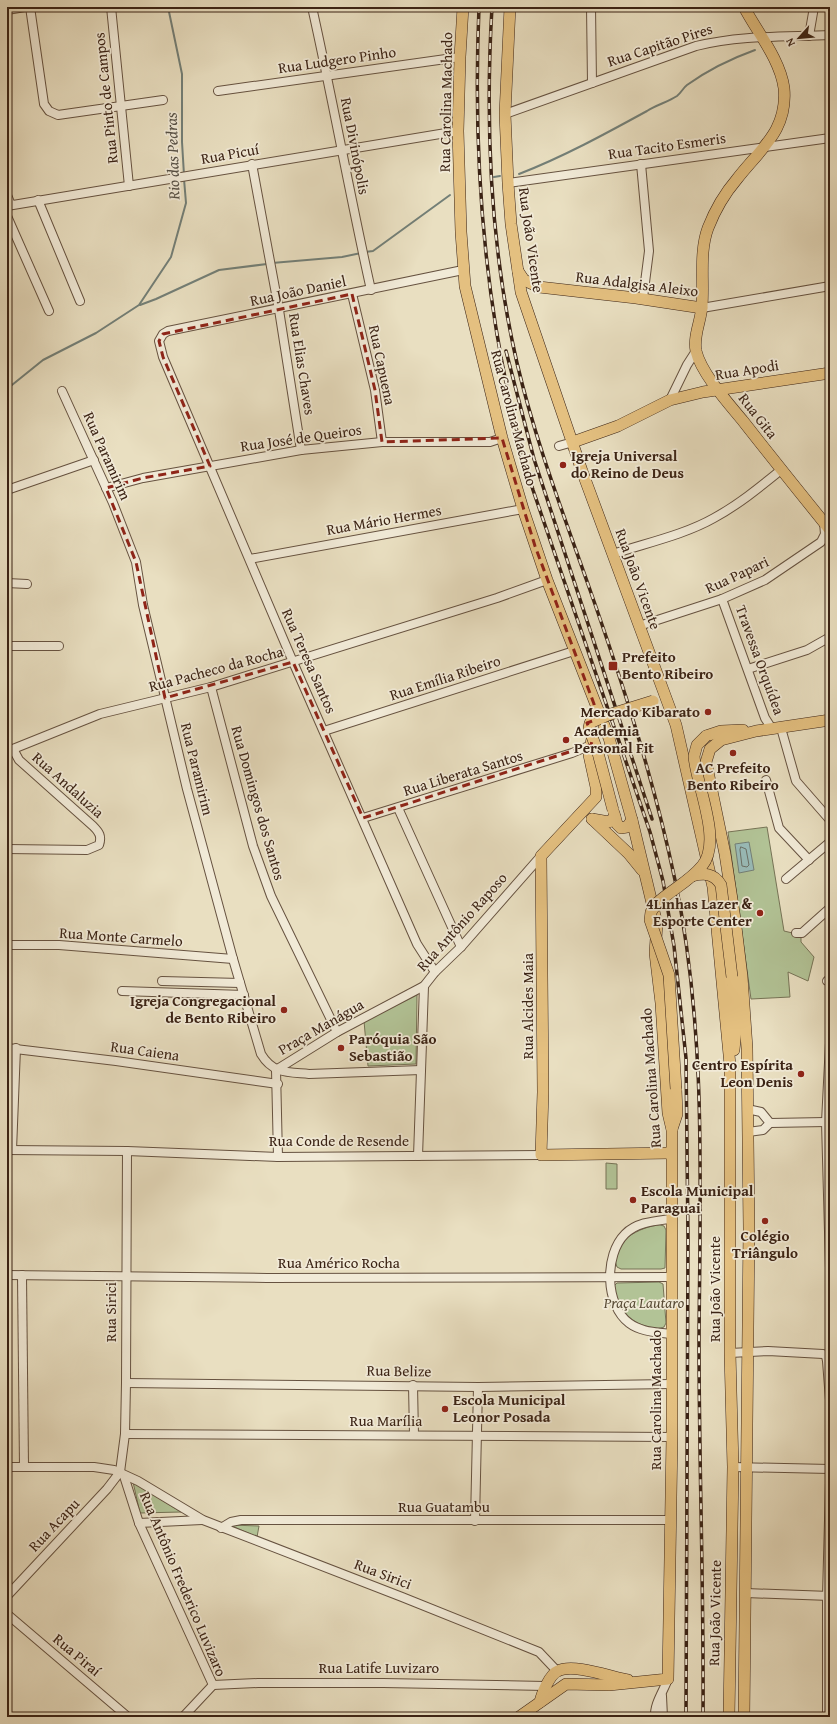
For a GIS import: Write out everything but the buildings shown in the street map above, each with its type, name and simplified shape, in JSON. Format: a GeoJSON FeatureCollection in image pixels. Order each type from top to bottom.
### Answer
{"type":"FeatureCollection","features":[{"type":"Feature","properties":{"kind":"main road","name":"Rua Carolina Machado"},"geometry":{"type":"LineString","coordinates":[[463,7],[458,131],[463,270],[469,305],[502,438],[523,509],[547,580],[594,704],[609,738],[632,820],[657,924],[655,953],[661,1003],[668,1113],[672,1130],[670,1219],[670,1384],[672,1437],[668,1679]]}},
{"type":"Feature","properties":{"kind":"main road","name":"Rua João Vicente"},"geometry":{"type":"LineString","coordinates":[[510,7],[505,114],[508,183],[511,224],[524,302],[613,554],[676,725],[705,848],[717,922],[730,1065],[730,1353],[733,1467],[729,1717]]}},
{"type":"Feature","properties":{"kind":"main road"},"geometry":{"type":"LineString","coordinates":[[696,351],[696,338],[702,308],[704,245],[708,229],[721,202],[737,178],[776,133],[781,121],[784,102],[784,87],[780,72],[744,7]]}},
{"type":"Feature","properties":{"kind":"main road","name":"Rua Adalgisa Aleixo"},"geometry":{"type":"LineString","coordinates":[[518,270],[524,280],[539,287],[643,298],[702,308]]}},
{"type":"Feature","properties":{"kind":"main road"},"geometry":{"type":"LineString","coordinates":[[524,302],[529,292],[539,287]]}},
{"type":"Feature","properties":{"kind":"main road","name":"Rua Gita"},"geometry":{"type":"LineString","coordinates":[[696,351],[718,390],[827,527]]}},
{"type":"Feature","properties":{"kind":"main road","name":"Rua Apodi"},"geometry":{"type":"LineString","coordinates":[[573,442],[618,426],[670,400],[718,390],[830,372]]}},
{"type":"Feature","properties":{"kind":"main road"},"geometry":{"type":"LineString","coordinates":[[632,820],[627,827],[621,828],[617,826],[590,724],[608,715],[666,697]]}},
{"type":"Feature","properties":{"kind":"main road","name":"Rua Antônio Raposo"},"geometry":{"type":"LineString","coordinates":[[541,856],[572,824],[596,795],[596,787],[589,760],[595,719],[594,704]]}},
{"type":"Feature","properties":{"kind":"main road"},"geometry":{"type":"LineString","coordinates":[[672,1130],[677,1114],[669,975],[650,917],[652,910],[657,903],[692,876],[704,864],[711,846],[710,832],[694,756],[697,745],[706,736],[725,731],[756,731],[776,729],[830,720]]}},
{"type":"Feature","properties":{"kind":"main road","name":"Rua João Vicente"},"geometry":{"type":"LineString","coordinates":[[744,1717],[746,1593],[745,1467],[748,1351],[747,1048],[742,977],[735,919],[725,854],[706,766],[707,755],[712,746],[720,740],[756,731]]}},
{"type":"Feature","properties":{"kind":"main road"},"geometry":{"type":"LineString","coordinates":[[572,824],[585,819],[609,822],[614,813]]}},
{"type":"Feature","properties":{"kind":"main road"},"geometry":{"type":"LineString","coordinates":[[592,819],[633,858],[645,876]]}},
{"type":"Feature","properties":{"kind":"main road","name":"Rua Alcides Maia"},"geometry":{"type":"LineString","coordinates":[[541,856],[543,1092],[541,1155]]}},
{"type":"Feature","properties":{"kind":"main road"},"geometry":{"type":"LineString","coordinates":[[692,876],[710,875],[717,879],[722,887],[736,1029],[730,1065]]}},
{"type":"Feature","properties":{"kind":"main road"},"geometry":{"type":"LineString","coordinates":[[717,922],[725,915],[735,919]]}},
{"type":"Feature","properties":{"kind":"main road","name":"Rua Conde de Resende"},"geometry":{"type":"LineString","coordinates":[[541,1155],[671,1153]]}},
{"type":"Feature","properties":{"kind":"main road"},"geometry":{"type":"LineString","coordinates":[[540,1702],[545,1686],[557,1671],[574,1669],[634,1682]]}},
{"type":"Feature","properties":{"kind":"main road"},"geometry":{"type":"LineString","coordinates":[[519,1717],[566,1684],[609,1685],[668,1679]]}},
{"type":"Feature","properties":{"kind":"street"},"geometry":{"type":"LineString","coordinates":[[7,10],[25,7]]}},
{"type":"Feature","properties":{"kind":"street"},"geometry":{"type":"LineString","coordinates":[[30,7],[46,108],[53,114],[58,115],[163,100]]}},
{"type":"Feature","properties":{"kind":"street","name":"Rua Pinto de Campos"},"geometry":{"type":"LineString","coordinates":[[111,7],[129,186]]}},
{"type":"Feature","properties":{"kind":"street","name":"Rua Divinópolis"},"geometry":{"type":"LineString","coordinates":[[312,7],[371,290]]}},
{"type":"Feature","properties":{"kind":"street"},"geometry":{"type":"LineString","coordinates":[[592,7],[592,83]]}},
{"type":"Feature","properties":{"kind":"street"},"geometry":{"type":"LineString","coordinates":[[809,36],[814,7]]}},
{"type":"Feature","properties":{"kind":"street","name":"Rua Capitão Pires"},"geometry":{"type":"LineString","coordinates":[[505,114],[696,46],[717,41],[760,36],[830,36]]}},
{"type":"Feature","properties":{"kind":"street","name":"Rua Ludgero Pinho"},"geometry":{"type":"LineString","coordinates":[[218,91],[460,57]]}},
{"type":"Feature","properties":{"kind":"street","name":"Rua Picuí"},"geometry":{"type":"LineString","coordinates":[[9,205],[458,131]]}},
{"type":"Feature","properties":{"kind":"street","name":"Rua Tacito Esmeris"},"geometry":{"type":"LineString","coordinates":[[508,183],[764,146],[828,141]]}},
{"type":"Feature","properties":{"kind":"street","name":"Rua Elias Chaves"},"geometry":{"type":"LineString","coordinates":[[252,164],[279,310],[301,450]]}},
{"type":"Feature","properties":{"kind":"street"},"geometry":{"type":"LineString","coordinates":[[641,164],[649,252],[643,298]]}},
{"type":"Feature","properties":{"kind":"street"},"geometry":{"type":"LineString","coordinates":[[7,195],[9,205]]}},
{"type":"Feature","properties":{"kind":"street"},"geometry":{"type":"LineString","coordinates":[[38,200],[80,301]]}},
{"type":"Feature","properties":{"kind":"street"},"geometry":{"type":"LineString","coordinates":[[7,216],[49,311]]}},
{"type":"Feature","properties":{"kind":"street","name":"Rua João Daniel"},"geometry":{"type":"LineString","coordinates":[[163,357],[159,341],[163,334],[168,331],[279,310],[463,270]]}},
{"type":"Feature","properties":{"kind":"street","name":"Rua Adalgisa Aleixo"},"geometry":{"type":"LineString","coordinates":[[702,308],[830,286]]}},
{"type":"Feature","properties":{"kind":"street","name":"Rua Capuena"},"geometry":{"type":"LineString","coordinates":[[352,294],[375,390],[382,442]]}},
{"type":"Feature","properties":{"kind":"street"},"geometry":{"type":"LineString","coordinates":[[670,400],[687,365],[696,351]]}},
{"type":"Feature","properties":{"kind":"street","name":"Rua Teresa Santos"},"geometry":{"type":"LineString","coordinates":[[163,357],[293,662],[418,944],[435,972]]}},
{"type":"Feature","properties":{"kind":"street","name":"Rua Paramirim"},"geometry":{"type":"LineString","coordinates":[[62,391],[94,460],[136,562],[143,605],[187,789],[233,959],[261,1054],[266,1062],[276,1070]]}},
{"type":"Feature","properties":{"kind":"street","name":"Rua José de Queiros"},"geometry":{"type":"LineString","coordinates":[[106,488],[143,478],[301,450],[382,442],[490,442],[502,438]]}},
{"type":"Feature","properties":{"kind":"street"},"geometry":{"type":"LineString","coordinates":[[559,446],[573,442]]}},
{"type":"Feature","properties":{"kind":"street"},"geometry":{"type":"LineString","coordinates":[[7,490],[94,460]]}},
{"type":"Feature","properties":{"kind":"street"},"geometry":{"type":"LineString","coordinates":[[613,554],[698,526],[713,519],[729,510],[782,470]]}},
{"type":"Feature","properties":{"kind":"street","name":"Rua Mário Hermes"},"geometry":{"type":"LineString","coordinates":[[250,559],[523,509]]}},
{"type":"Feature","properties":{"kind":"street","name":"Rua Papari"},"geometry":{"type":"LineString","coordinates":[[639,626],[722,600],[765,580],[821,542],[827,527]]}},
{"type":"Feature","properties":{"kind":"street","name":"Rua Pacheco da Rocha"},"geometry":{"type":"LineString","coordinates":[[10,749],[100,714],[211,687],[497,598],[547,580]]}},
{"type":"Feature","properties":{"kind":"street"},"geometry":{"type":"LineString","coordinates":[[7,584],[27,584]]}},
{"type":"Feature","properties":{"kind":"street","name":"Travessa Orquídea"},"geometry":{"type":"LineString","coordinates":[[722,600],[765,718],[776,729],[796,781],[830,820]]}},
{"type":"Feature","properties":{"kind":"street"},"geometry":{"type":"LineString","coordinates":[[748,669],[807,650],[830,637]]}},
{"type":"Feature","properties":{"kind":"street"},"geometry":{"type":"LineString","coordinates":[[7,646],[59,646]]}},
{"type":"Feature","properties":{"kind":"street","name":"Rua Emília Ribeiro"},"geometry":{"type":"LineString","coordinates":[[324,731],[574,651]]}},
{"type":"Feature","properties":{"kind":"street","name":"Rua Domingos dos Santos"},"geometry":{"type":"LineString","coordinates":[[211,687],[253,846],[271,896],[337,1032]]}},
{"type":"Feature","properties":{"kind":"street","name":"Rua Liberata Santos"},"geometry":{"type":"LineString","coordinates":[[363,818],[572,753],[591,745]]}},
{"type":"Feature","properties":{"kind":"street","name":"Rua Andaluzia"},"geometry":{"type":"LineString","coordinates":[[7,849],[87,850],[99,845],[101,840],[101,836],[93,826],[19,760],[10,749]]}},
{"type":"Feature","properties":{"kind":"street"},"geometry":{"type":"LineString","coordinates":[[572,753],[582,754],[589,760]]}},
{"type":"Feature","properties":{"kind":"street"},"geometry":{"type":"LineString","coordinates":[[766,780],[779,828],[809,860]]}},
{"type":"Feature","properties":{"kind":"street"},"geometry":{"type":"LineString","coordinates":[[398,808],[462,947]]}},
{"type":"Feature","properties":{"kind":"street"},"geometry":{"type":"LineString","coordinates":[[786,879],[830,842]]}},
{"type":"Feature","properties":{"kind":"street","name":"Rua Antônio Raposo"},"geometry":{"type":"LineString","coordinates":[[418,1156],[424,986],[435,972],[462,947],[541,856]]}},
{"type":"Feature","properties":{"kind":"street"},"geometry":{"type":"LineString","coordinates":[[796,933],[803,931],[830,908]]}},
{"type":"Feature","properties":{"kind":"street","name":"Rua Monte Carmelo"},"geometry":{"type":"LineString","coordinates":[[7,945],[59,945],[233,959]]}},
{"type":"Feature","properties":{"kind":"street"},"geometry":{"type":"LineString","coordinates":[[162,981],[240,983]]}},
{"type":"Feature","properties":{"kind":"street","name":"Praça Manágua"},"geometry":{"type":"LineString","coordinates":[[276,1070],[337,1032],[424,986]]}},
{"type":"Feature","properties":{"kind":"street"},"geometry":{"type":"LineString","coordinates":[[122,991],[244,995]]}},
{"type":"Feature","properties":{"kind":"street"},"geometry":{"type":"LineString","coordinates":[[829,1266],[826,1122],[828,1056],[830,1043]]}},
{"type":"Feature","properties":{"kind":"street","name":"Rua Caiena"},"geometry":{"type":"LineString","coordinates":[[7,1048],[278,1084]]}},
{"type":"Feature","properties":{"kind":"street"},"geometry":{"type":"LineString","coordinates":[[10,1150],[16,1048]]}},
{"type":"Feature","properties":{"kind":"street"},"geometry":{"type":"LineString","coordinates":[[276,1070],[278,1084],[278,1157]]}},
{"type":"Feature","properties":{"kind":"street","name":"Praça Manágua"},"geometry":{"type":"LineString","coordinates":[[276,1070],[309,1074],[421,1070]]}},
{"type":"Feature","properties":{"kind":"street"},"geometry":{"type":"LineString","coordinates":[[747,1109],[761,1112],[770,1123]]}},
{"type":"Feature","properties":{"kind":"street"},"geometry":{"type":"LineString","coordinates":[[748,1132],[763,1130],[770,1123],[826,1122]]}},
{"type":"Feature","properties":{"kind":"street","name":"Rua Conde de Resende"},"geometry":{"type":"LineString","coordinates":[[10,1150],[127,1151],[278,1157],[541,1155]]}},
{"type":"Feature","properties":{"kind":"street","name":"Rua Sirici"},"geometry":{"type":"LineString","coordinates":[[127,1151],[126,1383],[125,1434],[122,1474],[138,1481],[203,1520],[221,1528],[402,1597],[539,1652],[557,1671]]}},
{"type":"Feature","properties":{"kind":"street"},"geometry":{"type":"LineString","coordinates":[[670,1219],[641,1224],[624,1234],[615,1247],[610,1277],[612,1295],[616,1306],[629,1323],[649,1331],[670,1334]]}},
{"type":"Feature","properties":{"kind":"street","name":"Rua Américo Rocha"},"geometry":{"type":"LineString","coordinates":[[7,1275],[126,1275],[267,1278],[671,1277]]}},
{"type":"Feature","properties":{"kind":"street"},"geometry":{"type":"LineString","coordinates":[[22,1275],[24,1467]]}},
{"type":"Feature","properties":{"kind":"street"},"geometry":{"type":"LineString","coordinates":[[730,1353],[748,1351],[823,1354],[826,1356],[827,1361],[830,1400]]}},
{"type":"Feature","properties":{"kind":"street","name":"Rua Belize"},"geometry":{"type":"LineString","coordinates":[[126,1383],[413,1385],[478,1387],[670,1384]]}},
{"type":"Feature","properties":{"kind":"street"},"geometry":{"type":"LineString","coordinates":[[413,1385],[414,1435]]}},
{"type":"Feature","properties":{"kind":"street"},"geometry":{"type":"LineString","coordinates":[[474,1521],[478,1387]]}},
{"type":"Feature","properties":{"kind":"street","name":"Rua Marília"},"geometry":{"type":"LineString","coordinates":[[125,1434],[672,1437]]}},
{"type":"Feature","properties":{"kind":"street"},"geometry":{"type":"LineString","coordinates":[[7,1467],[94,1467],[122,1474]]}},
{"type":"Feature","properties":{"kind":"street"},"geometry":{"type":"LineString","coordinates":[[733,1467],[830,1469]]}},
{"type":"Feature","properties":{"kind":"street","name":"Rua Antônio Frederico Luvizaro"},"geometry":{"type":"LineString","coordinates":[[122,1474],[139,1523],[213,1685],[183,1717]]}},
{"type":"Feature","properties":{"kind":"street","name":"Rua Acapu"},"geometry":{"type":"LineString","coordinates":[[7,1596],[122,1474]]}},
{"type":"Feature","properties":{"kind":"street"},"geometry":{"type":"LineString","coordinates":[[827,1717],[830,1483]]}},
{"type":"Feature","properties":{"kind":"street"},"geometry":{"type":"LineString","coordinates":[[139,1523],[203,1520]]}},
{"type":"Feature","properties":{"kind":"street","name":"Rua Guatambu"},"geometry":{"type":"LineString","coordinates":[[221,1528],[231,1522],[241,1520],[670,1520]]}},
{"type":"Feature","properties":{"kind":"street"},"geometry":{"type":"LineString","coordinates":[[746,1593],[828,1596]]}},
{"type":"Feature","properties":{"kind":"street","name":"Rua Piraí"},"geometry":{"type":"LineString","coordinates":[[7,1614],[128,1717]]}},
{"type":"Feature","properties":{"kind":"street","name":"Rua Carolina Machado"},"geometry":{"type":"LineString","coordinates":[[648,1717],[662,1696],[668,1679]]}},
{"type":"Feature","properties":{"kind":"street","name":"Rua Latife Luvizaro"},"geometry":{"type":"LineString","coordinates":[[213,1685],[258,1683],[383,1683],[545,1686]]}},
{"type":"Feature","properties":{"kind":"street","name":"Rua Carolina Machado"},"geometry":{"type":"LineString","coordinates":[[662,1696],[663,1717]]}},
{"type":"Feature","properties":{"kind":"street"},"geometry":{"type":"LineString","coordinates":[[654,1708],[654,1717]]}},
{"type":"Feature","properties":{"kind":"highlighted area"},"geometry":{"type":"Polygon","coordinates":[[[352,294],[375,390],[382,442],[502,438],[535,546],[594,704],[595,720],[587,723],[593,737],[591,745],[363,818],[293,662],[165,698],[136,562],[106,488],[143,478],[210,466],[163,357],[159,341],[163,334],[352,294]]]}},
{"type":"Feature","properties":{"kind":"green space","name":"4Linhas Lazer & Esporte Center"},"geometry":{"type":"Polygon","coordinates":[[[767,827],[784,931],[801,935],[801,942],[814,957],[808,981],[788,972],[790,997],[751,999],[728,832],[767,827]]]}},
{"type":"Feature","properties":{"kind":"green space"},"geometry":{"type":"Polygon","coordinates":[[[417,995],[416,1064],[368,1066],[364,1021],[417,995]]]}},
{"type":"Feature","properties":{"kind":"green space"},"geometry":{"type":"Polygon","coordinates":[[[606,1163],[617,1164],[617,1189],[606,1189],[606,1163]]]}},
{"type":"Feature","properties":{"kind":"green space"},"geometry":{"type":"Polygon","coordinates":[[[660,1225],[664,1226],[666,1230],[665,1268],[621,1269],[617,1267],[615,1258],[621,1243],[635,1232],[660,1225]]]}},
{"type":"Feature","properties":{"kind":"green space","name":"Praça Lautaro"},"geometry":{"type":"Polygon","coordinates":[[[659,1282],[663,1284],[666,1323],[664,1327],[658,1328],[642,1325],[629,1317],[618,1301],[614,1286],[617,1283],[659,1282]]]}},
{"type":"Feature","properties":{"kind":"green space"},"geometry":{"type":"Polygon","coordinates":[[[133,1482],[181,1512],[140,1513],[133,1482]]]}},
{"type":"Feature","properties":{"kind":"green space"},"geometry":{"type":"Polygon","coordinates":[[[230,1525],[259,1526],[257,1537],[230,1525]]]}},
{"type":"Feature","properties":{"kind":"water"},"geometry":{"type":"Polygon","coordinates":[[[749,842],[754,870],[739,873],[735,844],[749,842]]]}},
{"type":"Feature","properties":{"kind":"waterway","name":"Rio das Pedras"},"geometry":{"type":"LineString","coordinates":[[168,7],[182,74],[182,142],[184,175]]}},
{"type":"Feature","properties":{"kind":"waterway"},"geometry":{"type":"LineString","coordinates":[[519,174],[568,153],[600,137],[678,95],[687,85],[703,74],[728,61],[755,50]]}},
{"type":"Feature","properties":{"kind":"waterway"},"geometry":{"type":"LineString","coordinates":[[494,177],[500,176]]}},
{"type":"Feature","properties":{"kind":"waterway","name":"Rio das Pedras"},"geometry":{"type":"LineString","coordinates":[[7,389],[43,360],[96,333],[139,305],[171,257],[186,203],[184,179]]}},
{"type":"Feature","properties":{"kind":"waterway"},"geometry":{"type":"LineString","coordinates":[[365,252],[373,251],[450,195]]}},
{"type":"Feature","properties":{"kind":"waterway"},"geometry":{"type":"LineString","coordinates":[[272,263],[342,257],[361,253]]}},
{"type":"Feature","properties":{"kind":"waterway"},"geometry":{"type":"LineString","coordinates":[[140,305],[219,270],[267,264]]}},
{"type":"Feature","properties":{"kind":"railway"},"geometry":{"type":"LineString","coordinates":[[479,7],[477,68],[481,190],[493,312],[504,372],[517,431],[533,490],[650,832],[663,881],[674,946],[686,1058],[688,1239],[686,1717]]}},
{"type":"Feature","properties":{"kind":"railway"},"geometry":{"type":"LineString","coordinates":[[492,7],[489,96],[495,230],[508,319],[517,363],[541,448],[614,660],[648,769],[667,843],[685,937],[697,1052],[699,1110],[699,1388],[703,1717]]}},
{"type":"Feature","properties":{"kind":"railway"},"geometry":{"type":"LineString","coordinates":[[506,351],[534,459],[652,819]]}},
{"type":"Feature","properties":{"kind":"place","name":"Igreja Universal do Reino de Deus"},"geometry":{"type":"Point","coordinates":[563,465]}},
{"type":"Feature","properties":{"kind":"place","name":"Prefeito Bento Ribeiro"},"geometry":{"type":"Point","coordinates":[613,666]}},
{"type":"Feature","properties":{"kind":"place","name":"Mercado Kibarato"},"geometry":{"type":"Point","coordinates":[708,712]}},
{"type":"Feature","properties":{"kind":"place","name":"Academia Personal Fit"},"geometry":{"type":"Point","coordinates":[566,740]}},
{"type":"Feature","properties":{"kind":"place","name":"AC Prefeito Bento Ribeiro"},"geometry":{"type":"Point","coordinates":[733,753]}},
{"type":"Feature","properties":{"kind":"place","name":"4Linhas Lazer & Esporte Center"},"geometry":{"type":"Point","coordinates":[760,913]}},
{"type":"Feature","properties":{"kind":"place","name":"Igreja Congregacional de Bento Ribeiro"},"geometry":{"type":"Point","coordinates":[284,1010]}},
{"type":"Feature","properties":{"kind":"place","name":"Paróquia São Sebastião"},"geometry":{"type":"Point","coordinates":[341,1048]}},
{"type":"Feature","properties":{"kind":"place","name":"Centro Espírita Leon Denis"},"geometry":{"type":"Point","coordinates":[801,1074]}},
{"type":"Feature","properties":{"kind":"place","name":"Escola Municipal Paraguai"},"geometry":{"type":"Point","coordinates":[633,1200]}},
{"type":"Feature","properties":{"kind":"place","name":"Colégio Triângulo"},"geometry":{"type":"Point","coordinates":[765,1221]}},
{"type":"Feature","properties":{"kind":"place","name":"Escola Municipal Leonor Posada"},"geometry":{"type":"Point","coordinates":[445,1409]}}]}
